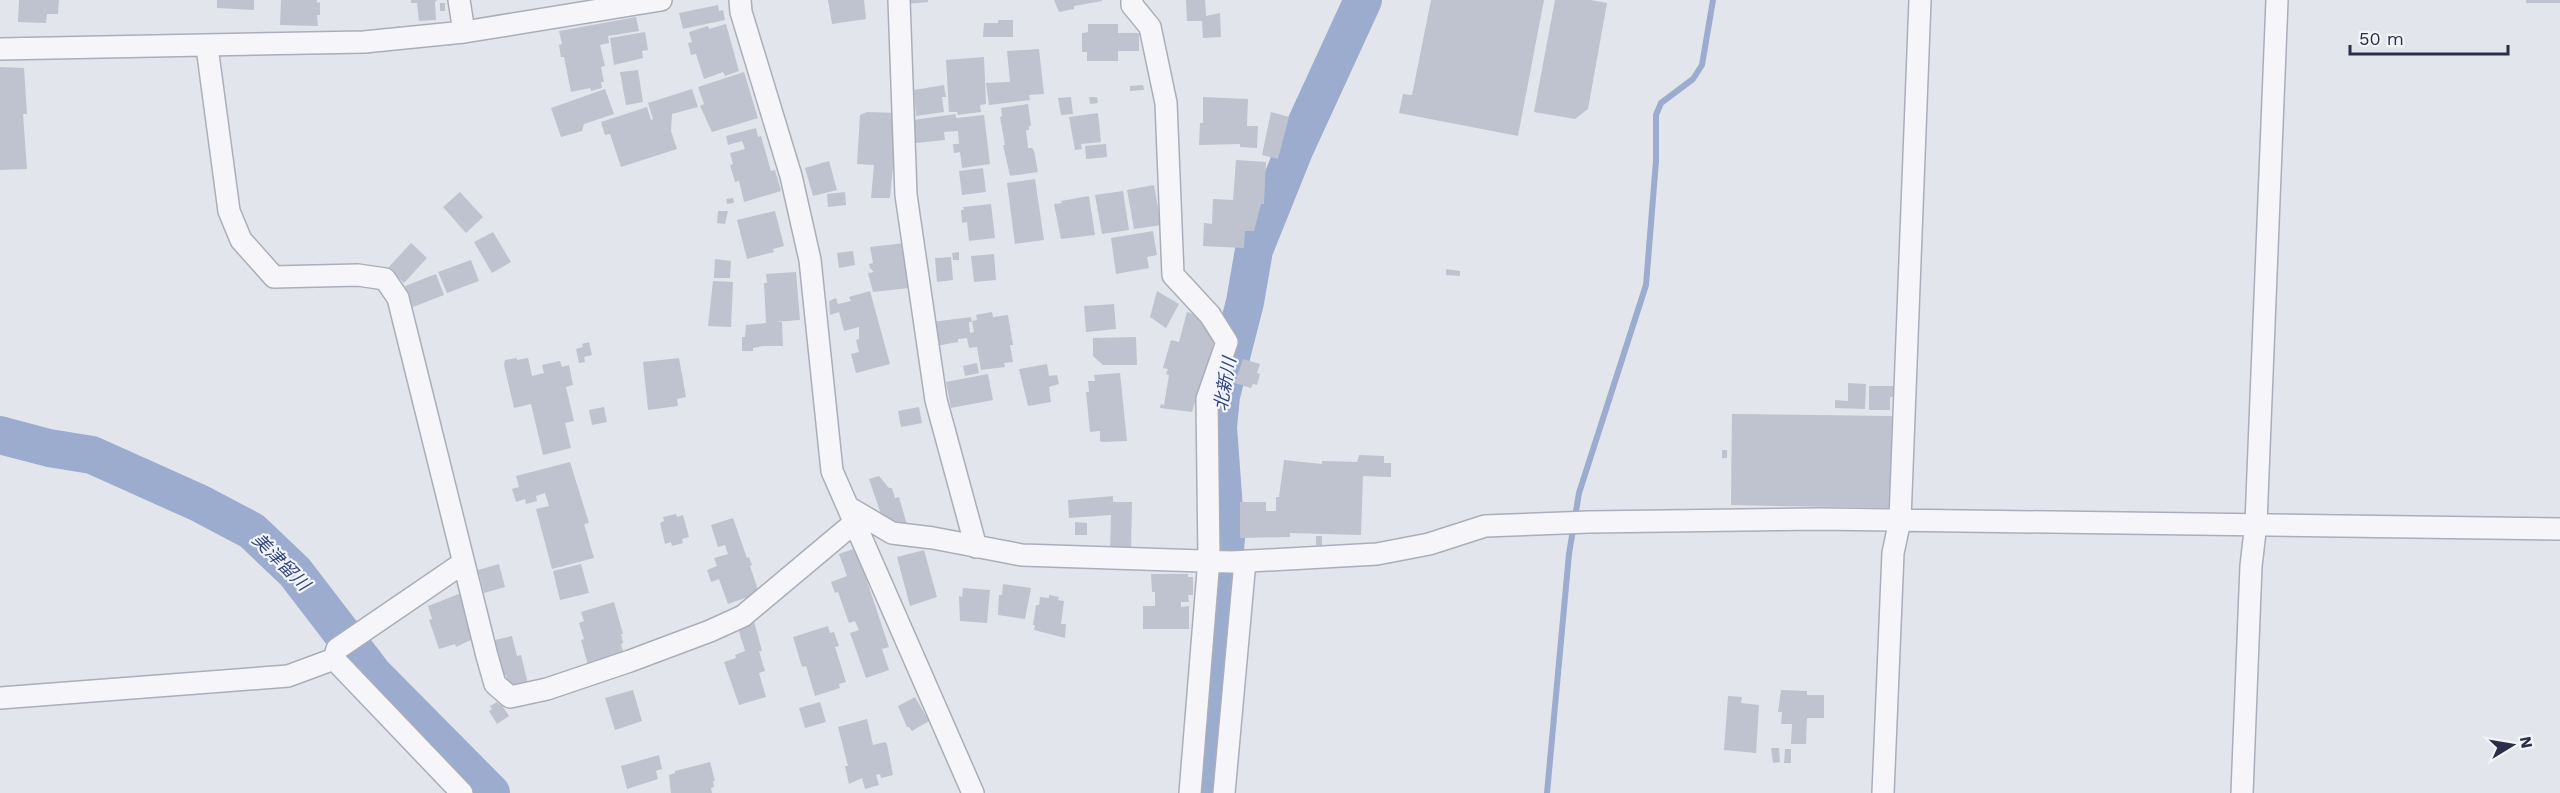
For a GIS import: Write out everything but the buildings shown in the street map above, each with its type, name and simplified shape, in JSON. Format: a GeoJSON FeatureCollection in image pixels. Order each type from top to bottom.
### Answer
{"type":"FeatureCollection","features":[{"type":"Feature","properties":{"kind":"street"},"geometry":{"type":"LineString","coordinates":[[459,0],[464,32]]}},
{"type":"Feature","properties":{"kind":"street"},"geometry":{"type":"LineString","coordinates":[[0,49],[207,47],[364,42],[464,32],[661,0]]}},
{"type":"Feature","properties":{"kind":"street"},"geometry":{"type":"LineString","coordinates":[[740,0],[741,12],[791,176],[810,260],[832,471],[973,793]]}},
{"type":"Feature","properties":{"kind":"street"},"geometry":{"type":"LineString","coordinates":[[899,0],[906,195],[936,400],[976,547]]}},
{"type":"Feature","properties":{"kind":"street"},"geometry":{"type":"LineString","coordinates":[[1132,0],[1132,5],[1150,27],[1166,103],[1173,275],[1210,315],[1227,342],[1207,399],[1209,559],[1191,793]]}},
{"type":"Feature","properties":{"kind":"street"},"geometry":{"type":"LineString","coordinates":[[1883,793],[1893,554],[1900,520],[1920,0]]}},
{"type":"Feature","properties":{"kind":"street"},"geometry":{"type":"LineString","coordinates":[[2242,793],[2251,566],[2256,523],[2277,0]]}},
{"type":"Feature","properties":{"kind":"street"},"geometry":{"type":"LineString","coordinates":[[207,47],[229,211],[241,240],[274,277],[358,275],[385,279],[398,298],[495,684],[510,698],[547,689],[630,661],[743,616],[851,515]]}},
{"type":"Feature","properties":{"kind":"street"},"geometry":{"type":"LineString","coordinates":[[851,515],[892,533],[933,538],[1022,555],[1239,561],[1377,554],[1429,544],[1485,526],[1589,522],[1900,520],[2256,523],[2560,529]]}},
{"type":"Feature","properties":{"kind":"street"},"geometry":{"type":"LineString","coordinates":[[1224,793],[1239,561]]}},
{"type":"Feature","properties":{"kind":"street"},"geometry":{"type":"LineString","coordinates":[[0,698],[288,676],[335,654],[364,630],[463,563]]}},
{"type":"Feature","properties":{"kind":"street"},"geometry":{"type":"LineString","coordinates":[[335,654],[462,793]]}},
{"type":"Feature","properties":{"kind":"waterway","name":"北新川"},"geometry":{"type":"LineString","coordinates":[[1206,793],[1226,537],[1218,427],[1221,396],[1245,302],[1254,250],[1295,148],[1363,0]]}},
{"type":"Feature","properties":{"kind":"waterway"},"geometry":{"type":"LineString","coordinates":[[1547,793],[1569,554],[1579,493],[1646,285],[1656,161],[1656,115],[1661,103],[1693,79],[1702,65],[1713,0]]}},
{"type":"Feature","properties":{"kind":"waterway","name":"美津留川"},"geometry":{"type":"LineString","coordinates":[[0,435],[49,448],[92,455],[199,503],[252,531],[295,572],[374,675],[491,793]]}}]}
